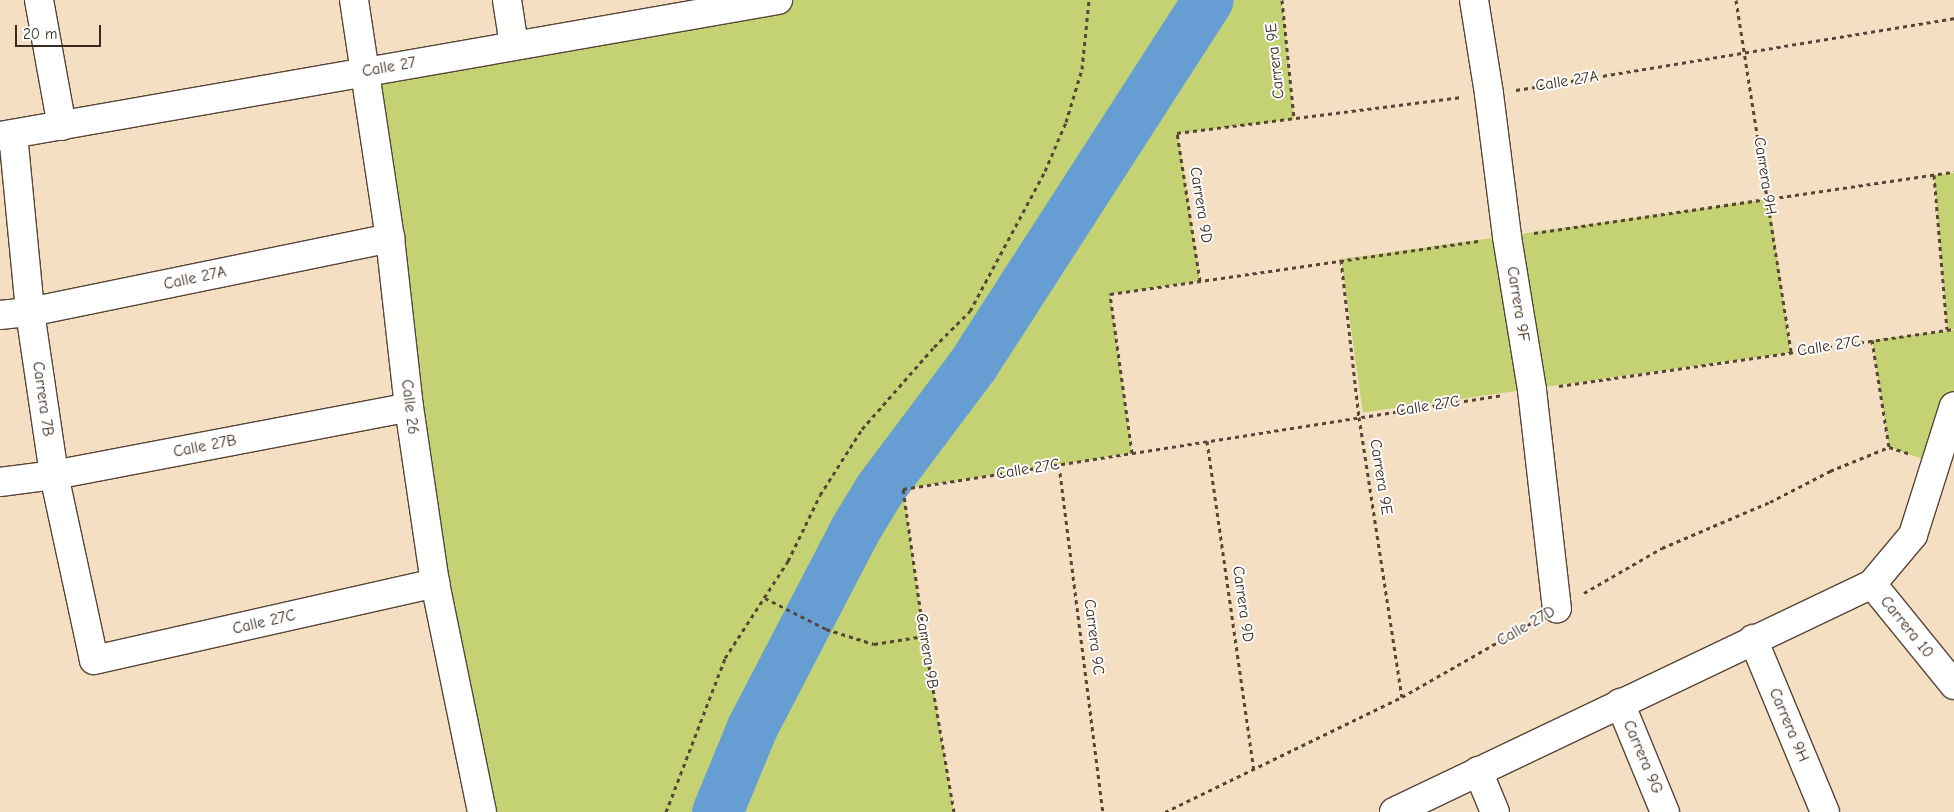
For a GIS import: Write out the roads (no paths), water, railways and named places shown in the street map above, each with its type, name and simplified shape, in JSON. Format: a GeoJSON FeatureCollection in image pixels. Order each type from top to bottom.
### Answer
{"type":"FeatureCollection","features":[{"type":"Feature","properties":{"kind":"street"},"geometry":{"type":"LineString","coordinates":[[39,0],[62,126]]}},
{"type":"Feature","properties":{"kind":"street","name":"Calle 26"},"geometry":{"type":"LineString","coordinates":[[354,0],[390,238],[409,408],[435,583],[482,812]]}},
{"type":"Feature","properties":{"kind":"street"},"geometry":{"type":"LineString","coordinates":[[507,0],[514,46]]}},
{"type":"Feature","properties":{"kind":"street","name":"Calle 27"},"geometry":{"type":"LineString","coordinates":[[7,135],[514,46],[654,11],[778,0]]}},
{"type":"Feature","properties":{"kind":"street","name":"Carrera 9F"},"geometry":{"type":"LineString","coordinates":[[1474,0],[1489,94],[1507,237],[1532,390],[1557,609]]}},
{"type":"Feature","properties":{"kind":"street","name":"Carrera 7B"},"geometry":{"type":"LineString","coordinates":[[7,135],[54,475],[94,660]]}},
{"type":"Feature","properties":{"kind":"street","name":"Calle 27A"},"geometry":{"type":"LineString","coordinates":[[0,315],[30,312],[390,238]]}},
{"type":"Feature","properties":{"kind":"street","name":"Calle 27B"},"geometry":{"type":"LineString","coordinates":[[0,482],[54,475],[409,408]]}},
{"type":"Feature","properties":{"kind":"street","name":"Carrera 10"},"geometry":{"type":"LineString","coordinates":[[1952,418],[1913,535],[1872,584],[1954,685]]}},
{"type":"Feature","properties":{"kind":"street","name":"Calle 27C"},"geometry":{"type":"LineString","coordinates":[[94,660],[435,583]]}},
{"type":"Feature","properties":{"kind":"street"},"geometry":{"type":"LineString","coordinates":[[1394,812],[1620,702],[1872,584]]}},
{"type":"Feature","properties":{"kind":"street","name":"Carrera 9H"},"geometry":{"type":"LineString","coordinates":[[1753,639],[1825,812]]}},
{"type":"Feature","properties":{"kind":"street","name":"Carrera 9G"},"geometry":{"type":"LineString","coordinates":[[1620,702],[1665,812]]}},
{"type":"Feature","properties":{"kind":"street"},"geometry":{"type":"LineString","coordinates":[[1478,771],[1495,812]]}},
{"type":"Feature","properties":{"kind":"waterway"},"geometry":{"type":"LineString","coordinates":[[717,812],[752,727],[855,529],[880,488],[973,364],[1208,0]]}}]}
